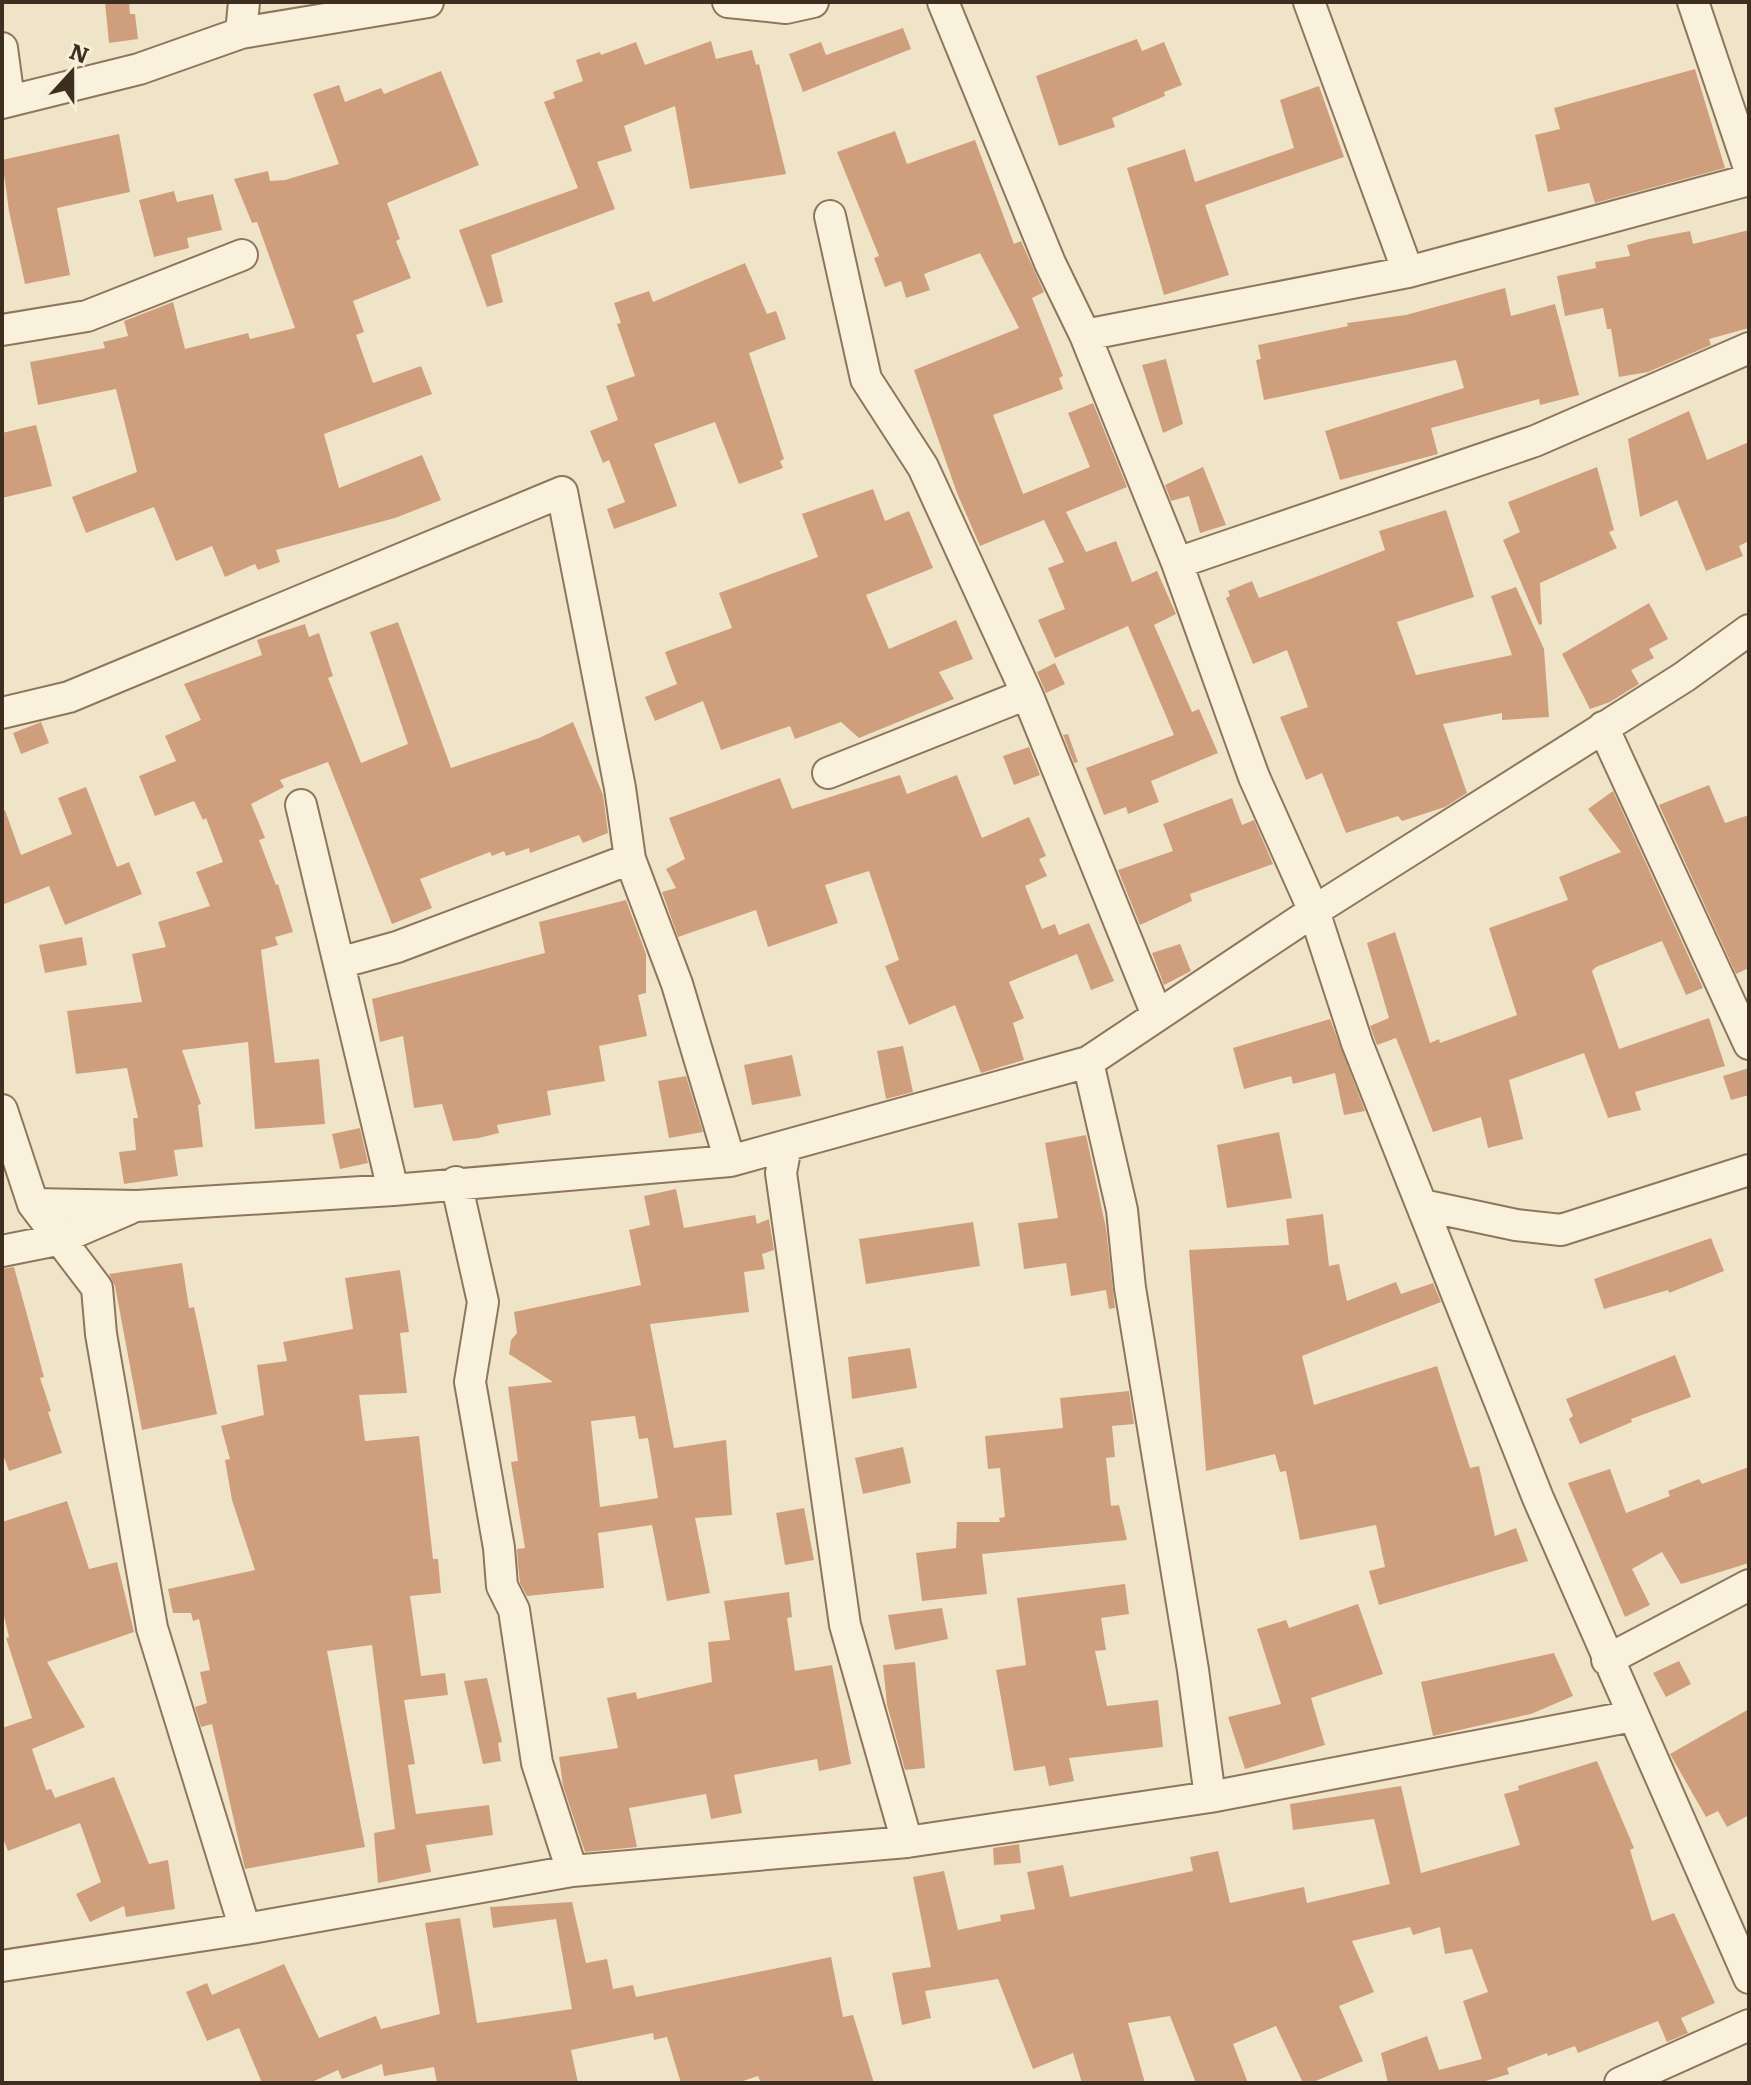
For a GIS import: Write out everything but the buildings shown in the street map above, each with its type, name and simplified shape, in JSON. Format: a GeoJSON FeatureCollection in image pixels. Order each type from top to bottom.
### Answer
{"type":"FeatureCollection","features":[{"type":"Feature","properties":{"kind":"street"},"geometry":{"type":"LineString","coordinates":[[241,33],[244,2]]}},
{"type":"Feature","properties":{"kind":"street"},"geometry":{"type":"LineString","coordinates":[[2,48],[6,101],[139,69],[241,33],[428,2]]}},
{"type":"Feature","properties":{"kind":"street"},"geometry":{"type":"LineString","coordinates":[[728,2],[795,4]]}},
{"type":"Feature","properties":{"kind":"street"},"geometry":{"type":"LineString","coordinates":[[943,2],[1050,263],[1085,335],[1177,563],[1254,777],[1314,911],[1357,1043],[1538,1498],[1749,1978]]}},
{"type":"Feature","properties":{"kind":"street"},"geometry":{"type":"LineString","coordinates":[[1309,2],[1408,272]]}},
{"type":"Feature","properties":{"kind":"street"},"geometry":{"type":"LineString","coordinates":[[1693,2],[1749,168]]}},
{"type":"Feature","properties":{"kind":"street"},"geometry":{"type":"LineString","coordinates":[[1085,335],[1408,272],[1749,180]]}},
{"type":"Feature","properties":{"kind":"street"},"geometry":{"type":"LineString","coordinates":[[830,216],[866,379],[923,467],[1027,694],[1157,1015]]}},
{"type":"Feature","properties":{"kind":"street"},"geometry":{"type":"LineString","coordinates":[[2,330],[87,316],[242,255]]}},
{"type":"Feature","properties":{"kind":"street"},"geometry":{"type":"LineString","coordinates":[[1177,563],[1535,441],[1749,348]]}},
{"type":"Feature","properties":{"kind":"street"},"geometry":{"type":"LineString","coordinates":[[2,713],[69,697],[562,492],[620,788],[630,859],[677,984],[730,1161]]}},
{"type":"Feature","properties":{"kind":"street"},"geometry":{"type":"LineString","coordinates":[[33,1204],[137,1206],[393,1190],[456,1182],[730,1161],[1088,1062],[1314,911],[1684,677],[1749,630]]}},
{"type":"Feature","properties":{"kind":"street"},"geometry":{"type":"LineString","coordinates":[[828,773],[1027,694]]}},
{"type":"Feature","properties":{"kind":"street"},"geometry":{"type":"LineString","coordinates":[[1603,727],[1749,1044]]}},
{"type":"Feature","properties":{"kind":"street"},"geometry":{"type":"LineString","coordinates":[[301,805],[393,1190]]}},
{"type":"Feature","properties":{"kind":"street"},"geometry":{"type":"LineString","coordinates":[[339,963],[397,947],[630,859]]}},
{"type":"Feature","properties":{"kind":"street"},"geometry":{"type":"LineString","coordinates":[[1088,1062],[1122,1210],[1130,1288],[1193,1670],[1210,1797]]}},
{"type":"Feature","properties":{"kind":"street"},"geometry":{"type":"LineString","coordinates":[[2,1110],[33,1204],[57,1240],[97,1288],[101,1334],[152,1628],[245,1929]]}},
{"type":"Feature","properties":{"kind":"street"},"geometry":{"type":"LineString","coordinates":[[786,1146],[781,1173],[845,1625],[907,1842]]}},
{"type":"Feature","properties":{"kind":"street"},"geometry":{"type":"LineString","coordinates":[[1422,1205],[1516,1225],[1561,1230],[1749,1170]]}},
{"type":"Feature","properties":{"kind":"street"},"geometry":{"type":"LineString","coordinates":[[456,1182],[483,1302],[470,1382],[499,1548],[502,1586],[514,1610],[537,1763],[572,1871]]}},
{"type":"Feature","properties":{"kind":"street"},"geometry":{"type":"LineString","coordinates":[[2,1251],[57,1240],[137,1206]]}},
{"type":"Feature","properties":{"kind":"street"},"geometry":{"type":"LineString","coordinates":[[1607,1660],[1749,1585]]}},
{"type":"Feature","properties":{"kind":"street"},"geometry":{"type":"LineString","coordinates":[[2,1966],[245,1929],[572,1871],[907,1842],[1210,1797],[1633,1716]]}},
{"type":"Feature","properties":{"kind":"street"},"geometry":{"type":"LineString","coordinates":[[1620,2083],[1749,2025]]}}]}
